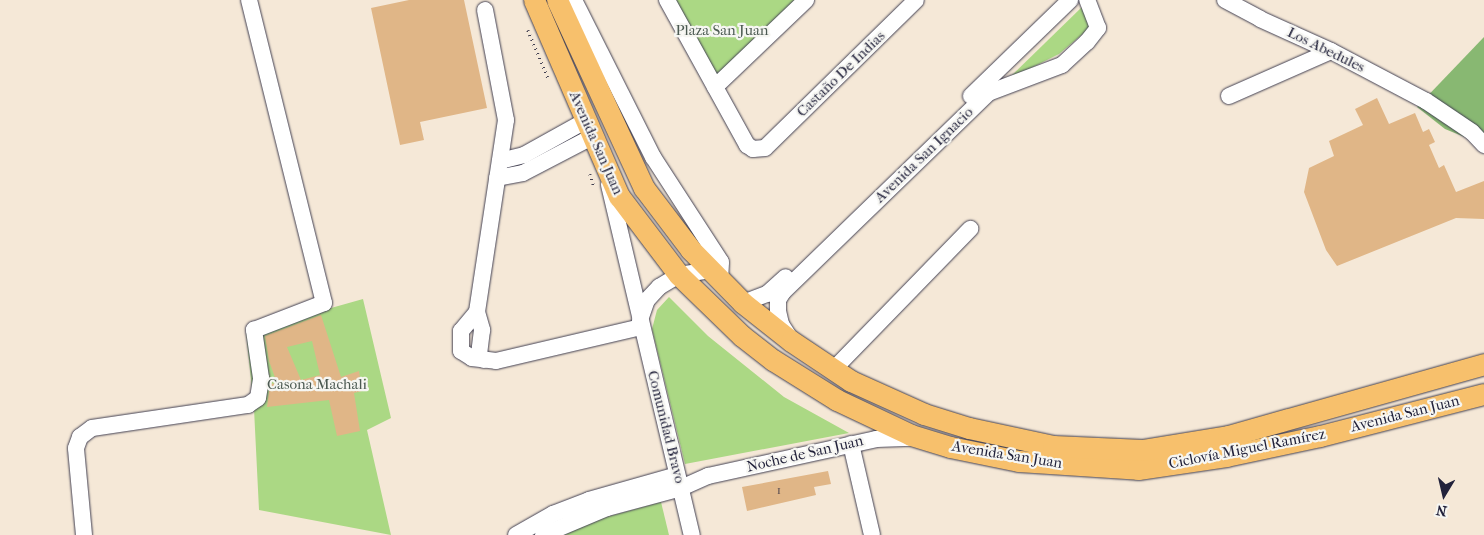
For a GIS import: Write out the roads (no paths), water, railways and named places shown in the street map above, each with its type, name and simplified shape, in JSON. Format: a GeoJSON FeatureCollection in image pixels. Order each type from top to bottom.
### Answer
{"type":"FeatureCollection","features":[{"type":"Feature","properties":{"kind":"main road","name":"Avenida San Juan"},"geometry":{"type":"LineString","coordinates":[[534,0],[588,129],[598,173],[619,196],[679,275],[742,336],[773,360],[837,400],[911,435],[1019,461],[1138,469],[1199,461],[1320,436],[1484,394]]}},
{"type":"Feature","properties":{"kind":"main road","name":"Avenida San Juan"},"geometry":{"type":"LineString","coordinates":[[557,0],[644,188],[674,230],[743,303],[791,341],[833,370],[885,398],[969,428],[1053,446],[1142,450],[1228,436],[1484,364]]}},
{"type":"Feature","properties":{"kind":"street"},"geometry":{"type":"LineString","coordinates":[[84,535],[76,448],[80,436],[92,428],[248,405],[258,398],[261,378],[254,330],[324,302],[249,0]]}},
{"type":"Feature","properties":{"kind":"street"},"geometry":{"type":"LineString","coordinates":[[485,10],[506,113],[477,312],[464,326],[459,344],[465,356],[484,360],[509,359],[641,323],[647,300],[659,287],[679,275],[715,275],[721,262],[653,157],[574,0]]}},
{"type":"Feature","properties":{"kind":"street"},"geometry":{"type":"LineString","coordinates":[[667,0],[715,88],[806,0]]}},
{"type":"Feature","properties":{"kind":"street","name":"Castaño De Indias"},"geometry":{"type":"LineString","coordinates":[[715,88],[746,144],[765,148],[916,0]]}},
{"type":"Feature","properties":{"kind":"street","name":"Avenida San Ignacio"},"geometry":{"type":"LineString","coordinates":[[791,341],[781,324],[778,311],[783,292],[876,195],[984,89],[1070,0]]}},
{"type":"Feature","properties":{"kind":"street","name":"Avenida San Ignacio"},"geometry":{"type":"LineString","coordinates":[[984,89],[1062,64],[1087,42],[1098,28],[1086,0]]}},
{"type":"Feature","properties":{"kind":"street","name":"Los Abedules"},"geometry":{"type":"LineString","coordinates":[[1225,0],[1260,19],[1331,50],[1426,101],[1472,132],[1484,145]]}},
{"type":"Feature","properties":{"kind":"street"},"geometry":{"type":"LineString","coordinates":[[1229,96],[1331,50]]}},
{"type":"Feature","properties":{"kind":"street"},"geometry":{"type":"LineString","coordinates":[[500,161],[524,155],[588,129]]}},
{"type":"Feature","properties":{"kind":"street"},"geometry":{"type":"LineString","coordinates":[[498,178],[523,173],[588,129]]}},
{"type":"Feature","properties":{"kind":"street","name":"Comunidad Bravo"},"geometry":{"type":"LineString","coordinates":[[598,173],[614,209],[692,535]]}},
{"type":"Feature","properties":{"kind":"street","name":"Avenida San Ignacio"},"geometry":{"type":"LineString","coordinates":[[743,303],[767,294],[876,195]]}},
{"type":"Feature","properties":{"kind":"street"},"geometry":{"type":"LineString","coordinates":[[833,370],[970,229]]}},
{"type":"Feature","properties":{"kind":"street","name":"Noche de San Juan"},"geometry":{"type":"LineString","coordinates":[[516,535],[553,514],[589,500],[851,444],[897,437],[932,441]]}},
{"type":"Feature","properties":{"kind":"street"},"geometry":{"type":"LineString","coordinates":[[851,444],[869,534]]}},
{"type":"Feature","properties":{"kind":"street"},"geometry":{"type":"LineString","coordinates":[[543,535],[607,508],[679,482]]}},
{"type":"Feature","properties":{"kind":"park label","name":"Plaza San Juan"},"geometry":{"type":"Point","coordinates":[722,31]}},
{"type":"Feature","properties":{"kind":"park label","name":"Casona Machali"},"geometry":{"type":"Point","coordinates":[317,385]}}]}
